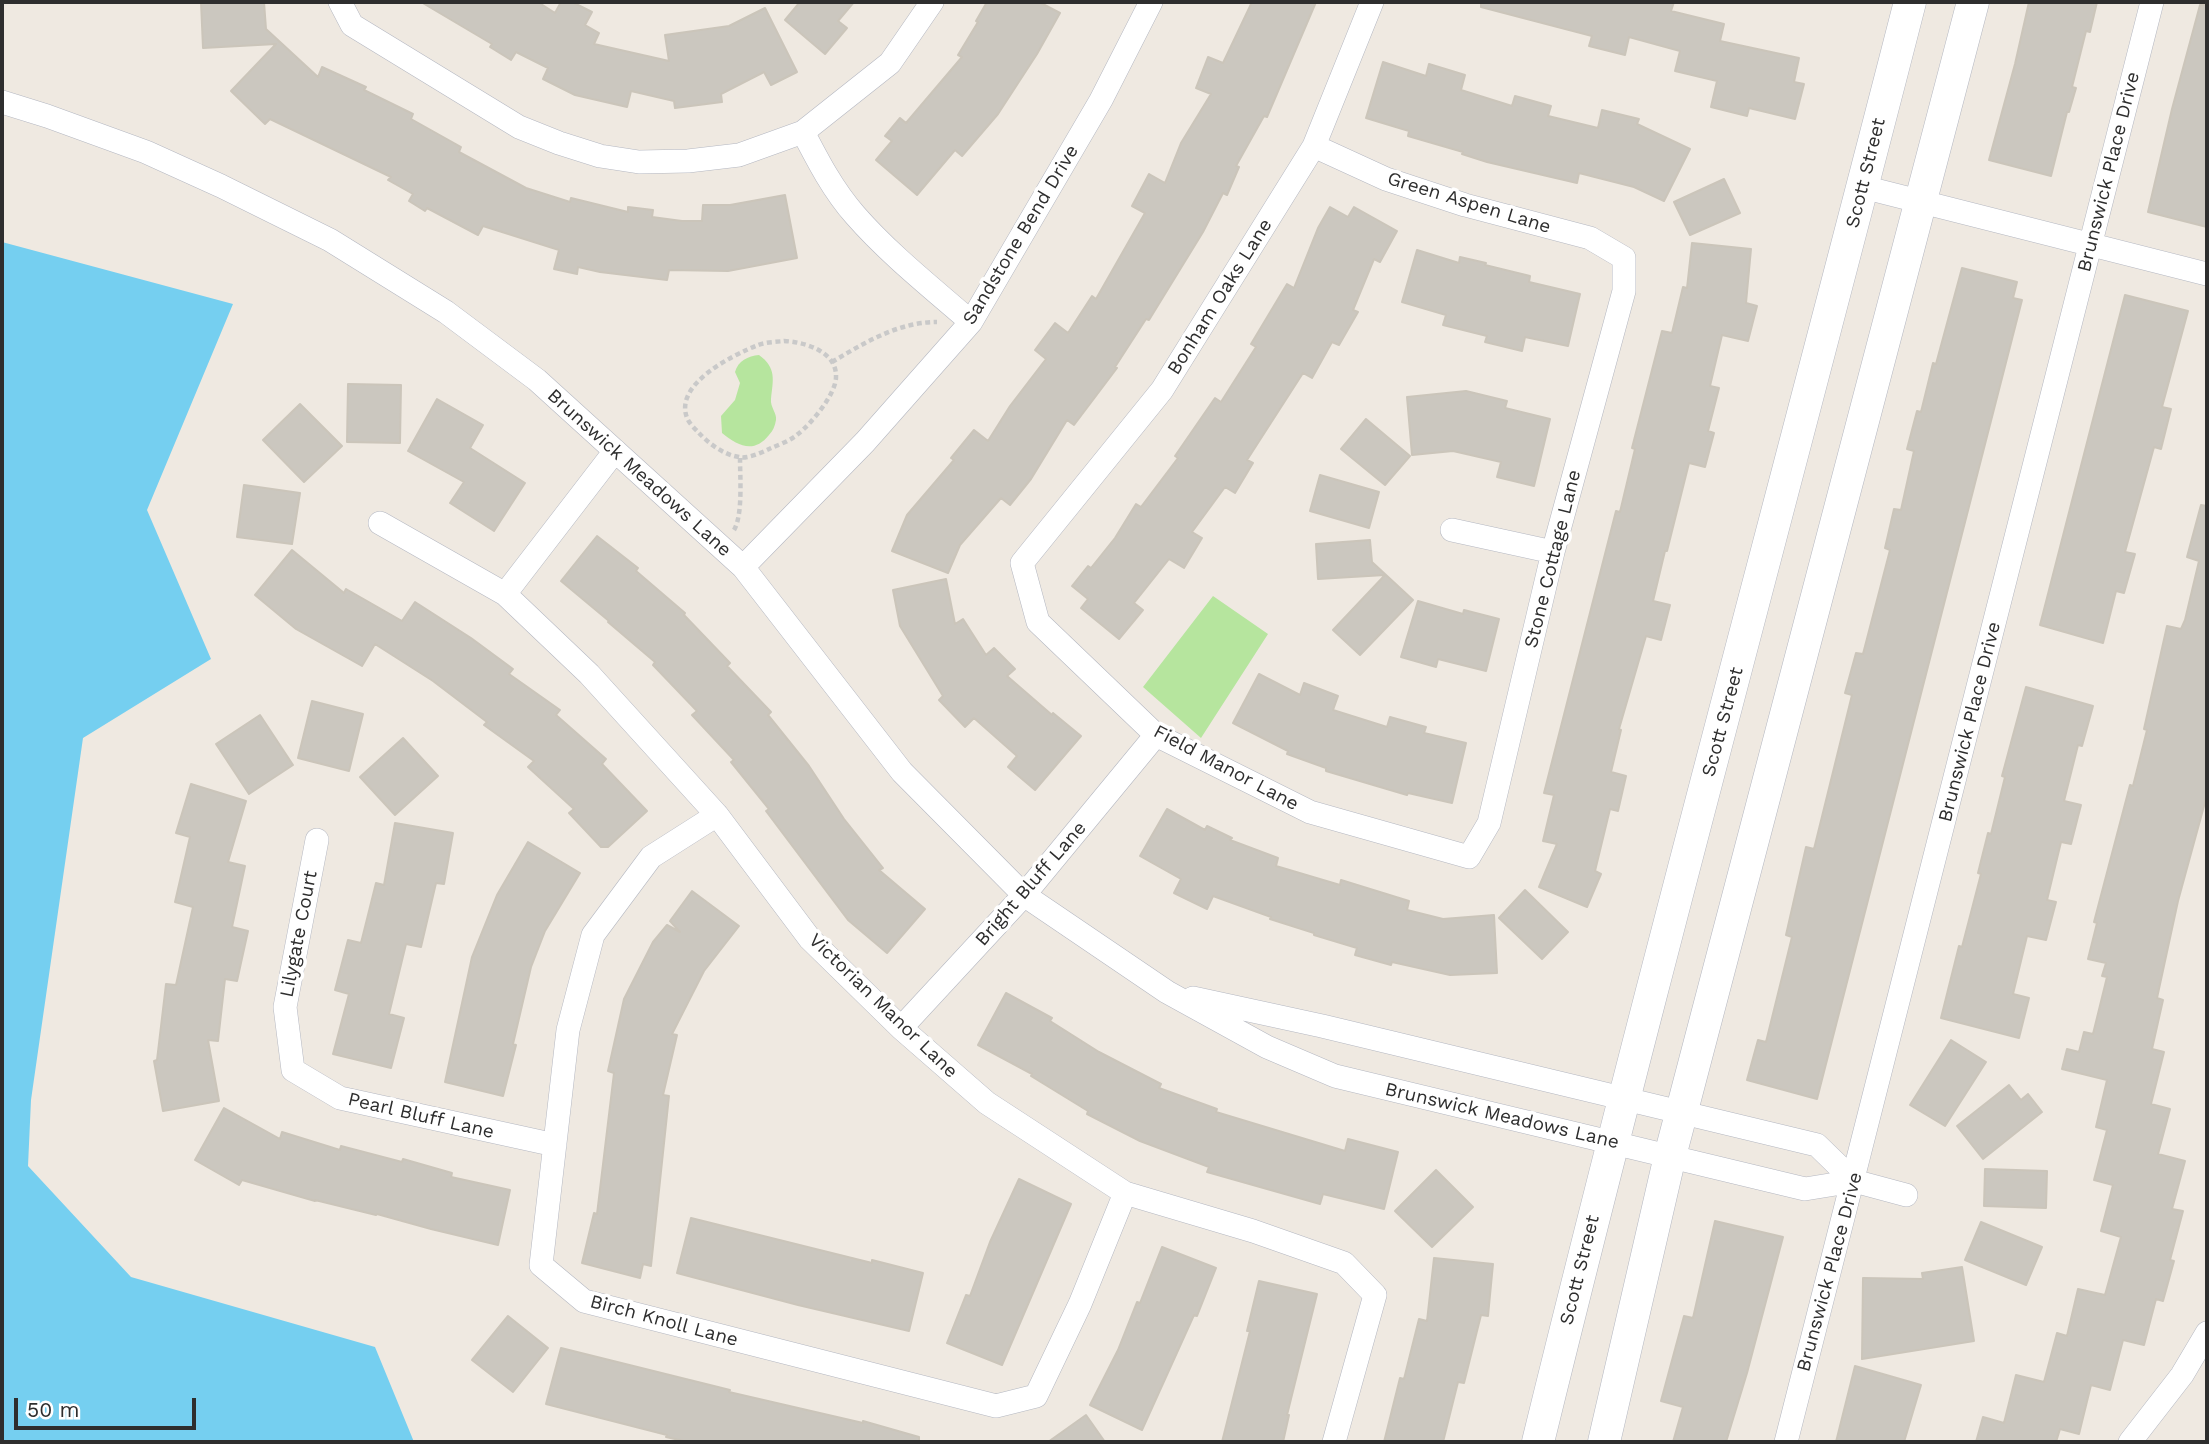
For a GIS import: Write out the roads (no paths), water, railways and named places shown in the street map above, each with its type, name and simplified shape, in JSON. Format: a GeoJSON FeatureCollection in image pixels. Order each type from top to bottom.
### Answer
{"type":"FeatureCollection","features":[{"type":"Feature","properties":{"kind":"main road","name":"Scott Street"},"geometry":{"type":"LineString","coordinates":[[1538,1442],[1622,1099],[1910,2]]}},
{"type":"Feature","properties":{"kind":"main road"},"geometry":{"type":"LineString","coordinates":[[1604,1442],[1670,1156],[1973,2]]}},
{"type":"Feature","properties":{"kind":"street"},"geometry":{"type":"LineString","coordinates":[[340,2],[352,25],[519,127],[559,144],[600,156],[639,162],[688,161],[739,155],[803,132],[890,62],[932,2]]}},
{"type":"Feature","properties":{"kind":"street","name":"Sandstone Bend Drive"},"geometry":{"type":"LineString","coordinates":[[743,567],[865,442],[971,322],[1101,100],[1151,2]]}},
{"type":"Feature","properties":{"kind":"street","name":"Bonham Oaks Lane"},"geometry":{"type":"LineString","coordinates":[[1022,563],[1162,390],[1314,146],[1372,2]]}},
{"type":"Feature","properties":{"kind":"street","name":"Brunswick Place Drive"},"geometry":{"type":"LineString","coordinates":[[1786,1442],[2152,2]]}},
{"type":"Feature","properties":{"kind":"street","name":"Brunswick Meadows Lane"},"geometry":{"type":"LineString","coordinates":[[2,102],[146,152],[330,240],[446,312],[537,380],[743,567],[902,772],[1024,895],[1167,992],[1267,1047],[1335,1076],[1805,1189],[1854,1181],[1906,1195]]}},
{"type":"Feature","properties":{"kind":"street"},"geometry":{"type":"LineString","coordinates":[[803,132],[823,171],[855,215],[971,322]]}},
{"type":"Feature","properties":{"kind":"street","name":"Green Aspen Lane"},"geometry":{"type":"LineString","coordinates":[[1314,146],[1386,179],[1452,201],[1590,238],[1624,258]]}},
{"type":"Feature","properties":{"kind":"street"},"geometry":{"type":"LineString","coordinates":[[1863,187],[2207,274]]}},
{"type":"Feature","properties":{"kind":"street","name":"Stone Cottage Lane"},"geometry":{"type":"LineString","coordinates":[[1469,857],[1489,823],[1553,552],[1624,290],[1624,258]]}},
{"type":"Feature","properties":{"kind":"street"},"geometry":{"type":"LineString","coordinates":[[505,594],[615,451]]}},
{"type":"Feature","properties":{"kind":"street","name":"Victorian Manor Lane"},"geometry":{"type":"LineString","coordinates":[[380,523],[505,594],[589,674],[717,815],[810,939],[901,1028],[987,1103],[1125,1193],[1253,1231],[1344,1263],[1375,1295],[1334,1442]]}},
{"type":"Feature","properties":{"kind":"street"},"geometry":{"type":"LineString","coordinates":[[1452,530],[1553,552]]}},
{"type":"Feature","properties":{"kind":"street","name":"Field Manor Lane"},"geometry":{"type":"LineString","coordinates":[[1022,563],[1038,622],[1156,735],[1310,812],[1469,857]]}},
{"type":"Feature","properties":{"kind":"street","name":"Bright Bluff Lane"},"geometry":{"type":"LineString","coordinates":[[901,1028],[1024,895],[1156,735]]}},
{"type":"Feature","properties":{"kind":"street","name":"Birch Knoll Lane"},"geometry":{"type":"LineString","coordinates":[[717,815],[651,858],[593,936],[568,1030],[541,1265],[584,1301],[996,1406],[1036,1395],[1080,1304],[1125,1193]]}},
{"type":"Feature","properties":{"kind":"street","name":"Lilygate Court"},"geometry":{"type":"LineString","coordinates":[[293,1070],[285,1007],[317,840]]}},
{"type":"Feature","properties":{"kind":"street","name":"Brunswick Meadows Lane"},"geometry":{"type":"LineString","coordinates":[[1167,992],[1322,1026],[1817,1145],[1854,1181]]}},
{"type":"Feature","properties":{"kind":"street","name":"Pearl Bluff Lane"},"geometry":{"type":"LineString","coordinates":[[293,1070],[340,1098],[555,1146]]}},
{"type":"Feature","properties":{"kind":"street"},"geometry":{"type":"LineString","coordinates":[[2130,1442],[2182,1375],[2207,1334]]}},
{"type":"Feature","properties":{"kind":"water"},"geometry":{"type":"Polygon","coordinates":[[[2,242],[233,304],[147,510],[211,659],[83,738],[31,1100],[28,1166],[131,1277],[375,1347],[414,1442],[2,1442],[2,242]]]}}]}
